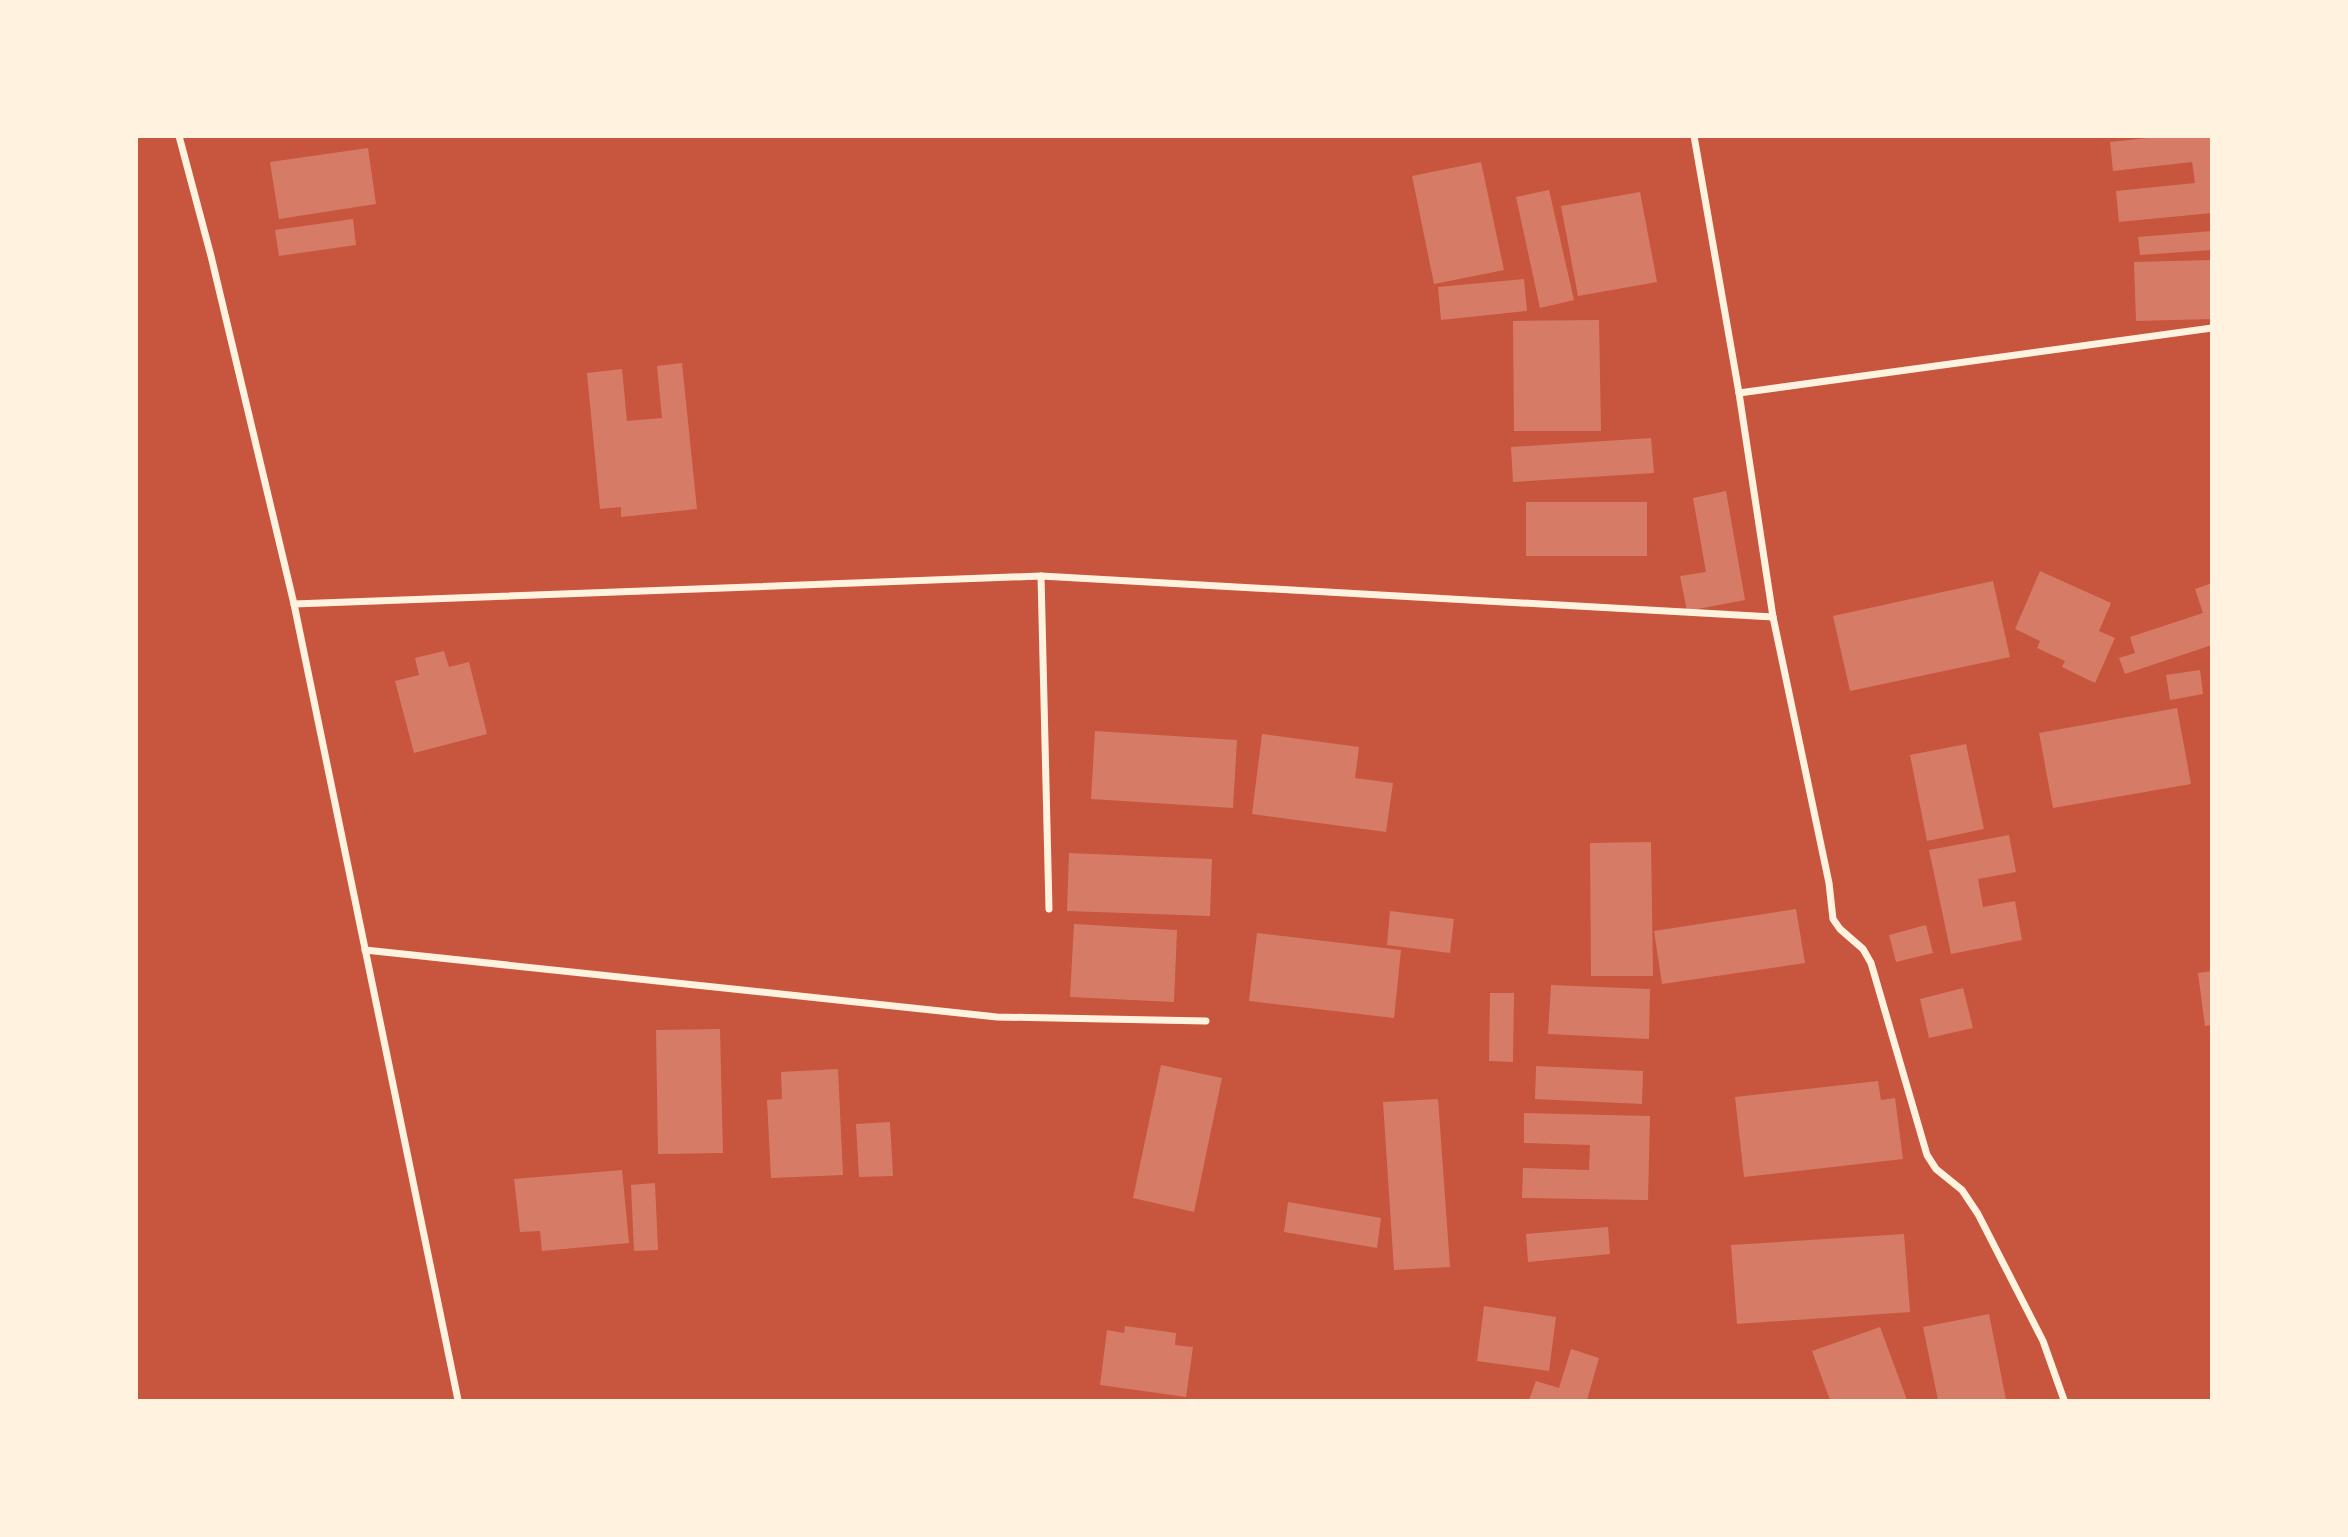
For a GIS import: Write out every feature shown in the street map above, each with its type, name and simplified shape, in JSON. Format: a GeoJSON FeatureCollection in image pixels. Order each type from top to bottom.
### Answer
{"type":"FeatureCollection","features":[{"type":"Feature","properties":{"kind":"street"},"geometry":{"type":"LineString","coordinates":[[179,136],[211,256],[294,604],[458,1401]]}},
{"type":"Feature","properties":{"kind":"street"},"geometry":{"type":"LineString","coordinates":[[1694,136],[1739,393],[1773,617],[1829,883],[1833,919],[1840,929],[1863,948],[1871,963],[1927,1155],[1936,1169],[1962,1190],[1978,1214],[2043,1341],[2064,1401]]}},
{"type":"Feature","properties":{"kind":"street"},"geometry":{"type":"LineString","coordinates":[[1739,393],[2211,328]]}},
{"type":"Feature","properties":{"kind":"street"},"geometry":{"type":"LineString","coordinates":[[294,604],[1041,576],[1773,617]]}},
{"type":"Feature","properties":{"kind":"street"},"geometry":{"type":"LineString","coordinates":[[1041,576],[1049,909]]}},
{"type":"Feature","properties":{"kind":"street"},"geometry":{"type":"LineString","coordinates":[[365,950],[998,1017],[1206,1021]]}},
{"type":"Feature","properties":{"kind":"building"},"geometry":{"type":"Polygon","coordinates":[[[2166,136],[2212,136],[2212,213],[2119,222],[2116,191],[2195,183],[2192,162],[2113,171],[2110,142],[2166,136]]]}},
{"type":"Feature","properties":{"kind":"building"},"geometry":{"type":"Polygon","coordinates":[[[368,148],[376,204],[279,219],[270,162],[368,148]]]}},
{"type":"Feature","properties":{"kind":"building"},"geometry":{"type":"Polygon","coordinates":[[[1481,162],[1504,270],[1434,284],[1412,176],[1481,162]]]}},
{"type":"Feature","properties":{"kind":"building"},"geometry":{"type":"Polygon","coordinates":[[[1549,190],[1574,300],[1540,308],[1516,197],[1549,190]]]}},
{"type":"Feature","properties":{"kind":"building"},"geometry":{"type":"Polygon","coordinates":[[[1640,192],[1657,282],[1578,296],[1561,206],[1640,192]]]}},
{"type":"Feature","properties":{"kind":"building"},"geometry":{"type":"Polygon","coordinates":[[[353,219],[356,245],[279,256],[275,230],[353,219]]]}},
{"type":"Feature","properties":{"kind":"building"},"geometry":{"type":"Polygon","coordinates":[[[2212,231],[2212,250],[2140,255],[2138,237],[2212,231]]]}},
{"type":"Feature","properties":{"kind":"building"},"geometry":{"type":"Polygon","coordinates":[[[2212,260],[2212,319],[2136,321],[2134,262],[2212,260]]]}},
{"type":"Feature","properties":{"kind":"building"},"geometry":{"type":"Polygon","coordinates":[[[1524,279],[1527,311],[1441,320],[1438,287],[1524,279]]]}},
{"type":"Feature","properties":{"kind":"building"},"geometry":{"type":"Polygon","coordinates":[[[1599,320],[1601,431],[1514,431],[1513,321],[1599,320]]]}},
{"type":"Feature","properties":{"kind":"building"},"geometry":{"type":"Polygon","coordinates":[[[682,363],[697,509],[621,517],[621,507],[600,509],[587,373],[622,369],[627,421],[662,418],[657,366],[682,363]]]}},
{"type":"Feature","properties":{"kind":"building"},"geometry":{"type":"Polygon","coordinates":[[[1651,438],[1654,473],[1513,482],[1511,447],[1651,438]]]}},
{"type":"Feature","properties":{"kind":"building"},"geometry":{"type":"Polygon","coordinates":[[[1726,491],[1745,600],[1687,611],[1680,576],[1706,572],[1693,498],[1726,491]]]}},
{"type":"Feature","properties":{"kind":"building"},"geometry":{"type":"Polygon","coordinates":[[[1526,502],[1647,502],[1647,556],[1526,556],[1526,502]]]}},
{"type":"Feature","properties":{"kind":"building"},"geometry":{"type":"Polygon","coordinates":[[[2040,571],[2111,603],[2099,631],[2115,638],[2095,683],[2062,667],[2065,661],[2037,648],[2040,641],[2015,629],[2040,571]]]}},
{"type":"Feature","properties":{"kind":"building"},"geometry":{"type":"Polygon","coordinates":[[[1993,581],[2010,657],[1850,691],[1833,616],[1993,581]]]}},
{"type":"Feature","properties":{"kind":"building"},"geometry":{"type":"Polygon","coordinates":[[[2212,583],[2212,645],[2125,674],[2119,658],[2135,653],[2130,637],[2203,613],[2195,589],[2212,583]]]}},
{"type":"Feature","properties":{"kind":"building"},"geometry":{"type":"Polygon","coordinates":[[[444,651],[449,667],[469,662],[487,734],[414,753],[395,681],[419,675],[415,658],[444,651]]]}},
{"type":"Feature","properties":{"kind":"building"},"geometry":{"type":"Polygon","coordinates":[[[2200,670],[2203,694],[2170,700],[2166,675],[2200,670]]]}},
{"type":"Feature","properties":{"kind":"building"},"geometry":{"type":"Polygon","coordinates":[[[2177,708],[2191,784],[2053,808],[2039,733],[2177,708]]]}},
{"type":"Feature","properties":{"kind":"building"},"geometry":{"type":"Polygon","coordinates":[[[1095,731],[1237,740],[1233,808],[1091,799],[1095,731]]]}},
{"type":"Feature","properties":{"kind":"building"},"geometry":{"type":"Polygon","coordinates":[[[1262,734],[1359,747],[1355,778],[1393,783],[1386,832],[1252,814],[1262,734]]]}},
{"type":"Feature","properties":{"kind":"building"},"geometry":{"type":"Polygon","coordinates":[[[1966,744],[1984,829],[1927,841],[1910,755],[1966,744]]]}},
{"type":"Feature","properties":{"kind":"building"},"geometry":{"type":"Polygon","coordinates":[[[2009,835],[2016,872],[1978,879],[1983,907],[2015,901],[2022,940],[1951,954],[1929,850],[2009,835]]]}},
{"type":"Feature","properties":{"kind":"building"},"geometry":{"type":"Polygon","coordinates":[[[1651,842],[1653,976],[1591,976],[1590,843],[1651,842]]]}},
{"type":"Feature","properties":{"kind":"building"},"geometry":{"type":"Polygon","coordinates":[[[1069,853],[1212,859],[1210,916],[1067,911],[1069,853]]]}},
{"type":"Feature","properties":{"kind":"building"},"geometry":{"type":"Polygon","coordinates":[[[1796,909],[1805,963],[1662,984],[1654,931],[1796,909]]]}},
{"type":"Feature","properties":{"kind":"building"},"geometry":{"type":"Polygon","coordinates":[[[1390,911],[1454,919],[1450,953],[1387,945],[1390,911]]]}},
{"type":"Feature","properties":{"kind":"building"},"geometry":{"type":"Polygon","coordinates":[[[1074,924],[1177,930],[1174,1002],[1070,997],[1074,924]]]}},
{"type":"Feature","properties":{"kind":"building"},"geometry":{"type":"Polygon","coordinates":[[[1926,925],[1933,953],[1896,962],[1889,935],[1926,925]]]}},
{"type":"Feature","properties":{"kind":"building"},"geometry":{"type":"Polygon","coordinates":[[[1257,933],[1401,950],[1394,1018],[1249,1001],[1257,933]]]}},
{"type":"Feature","properties":{"kind":"building"},"geometry":{"type":"Polygon","coordinates":[[[2212,971],[2212,1025],[2205,1026],[2198,973],[2212,971]]]}},
{"type":"Feature","properties":{"kind":"building"},"geometry":{"type":"Polygon","coordinates":[[[1551,985],[1650,989],[1649,1039],[1548,1034],[1551,985]]]}},
{"type":"Feature","properties":{"kind":"building"},"geometry":{"type":"Polygon","coordinates":[[[1963,988],[1973,1028],[1929,1038],[1920,999],[1963,988]]]}},
{"type":"Feature","properties":{"kind":"building"},"geometry":{"type":"Polygon","coordinates":[[[1490,993],[1514,993],[1513,1062],[1489,1061],[1490,993]]]}},
{"type":"Feature","properties":{"kind":"building"},"geometry":{"type":"Polygon","coordinates":[[[720,1029],[723,1153],[658,1154],[656,1030],[720,1029]]]}},
{"type":"Feature","properties":{"kind":"building"},"geometry":{"type":"Polygon","coordinates":[[[1161,1065],[1222,1078],[1194,1212],[1133,1198],[1161,1065]]]}},
{"type":"Feature","properties":{"kind":"building"},"geometry":{"type":"Polygon","coordinates":[[[1536,1066],[1643,1071],[1642,1104],[1535,1099],[1536,1066]]]}},
{"type":"Feature","properties":{"kind":"building"},"geometry":{"type":"Polygon","coordinates":[[[838,1069],[843,1175],[771,1178],[767,1100],[782,1099],[781,1072],[838,1069]]]}},
{"type":"Feature","properties":{"kind":"building"},"geometry":{"type":"Polygon","coordinates":[[[1878,1081],[1881,1100],[1895,1098],[1903,1159],[1744,1177],[1735,1097],[1878,1081]]]}},
{"type":"Feature","properties":{"kind":"building"},"geometry":{"type":"Polygon","coordinates":[[[1438,1099],[1450,1267],[1394,1270],[1383,1102],[1438,1099]]]}},
{"type":"Feature","properties":{"kind":"building"},"geometry":{"type":"Polygon","coordinates":[[[1524,1113],[1650,1116],[1648,1200],[1522,1198],[1523,1168],[1589,1170],[1590,1145],[1524,1143],[1524,1113]]]}},
{"type":"Feature","properties":{"kind":"building"},"geometry":{"type":"Polygon","coordinates":[[[890,1122],[893,1176],[859,1177],[856,1124],[890,1122]]]}},
{"type":"Feature","properties":{"kind":"building"},"geometry":{"type":"Polygon","coordinates":[[[622,1170],[629,1243],[542,1251],[540,1231],[520,1232],[514,1179],[622,1170]]]}},
{"type":"Feature","properties":{"kind":"building"},"geometry":{"type":"Polygon","coordinates":[[[655,1183],[658,1250],[634,1251],[631,1185],[655,1183]]]}},
{"type":"Feature","properties":{"kind":"building"},"geometry":{"type":"Polygon","coordinates":[[[1288,1202],[1381,1218],[1377,1248],[1284,1232],[1288,1202]]]}},
{"type":"Feature","properties":{"kind":"building"},"geometry":{"type":"Polygon","coordinates":[[[1608,1227],[1610,1254],[1528,1262],[1526,1234],[1608,1227]]]}},
{"type":"Feature","properties":{"kind":"building"},"geometry":{"type":"Polygon","coordinates":[[[1904,1234],[1910,1312],[1737,1324],[1731,1245],[1904,1234]]]}},
{"type":"Feature","properties":{"kind":"building"},"geometry":{"type":"Polygon","coordinates":[[[1484,1306],[1556,1317],[1549,1371],[1477,1361],[1484,1306]]]}},
{"type":"Feature","properties":{"kind":"building"},"geometry":{"type":"Polygon","coordinates":[[[1989,1314],[2006,1400],[1938,1400],[1923,1327],[1989,1314]]]}},
{"type":"Feature","properties":{"kind":"building"},"geometry":{"type":"Polygon","coordinates":[[[1125,1326],[1176,1333],[1175,1345],[1193,1347],[1186,1397],[1100,1385],[1107,1330],[1124,1333],[1125,1326]]]}},
{"type":"Feature","properties":{"kind":"building"},"geometry":{"type":"Polygon","coordinates":[[[1880,1327],[1907,1400],[1830,1400],[1812,1351],[1880,1327]]]}},
{"type":"Feature","properties":{"kind":"building"},"geometry":{"type":"Polygon","coordinates":[[[1571,1349],[1599,1358],[1587,1400],[1529,1400],[1536,1381],[1559,1388],[1571,1349]]]}}]}
